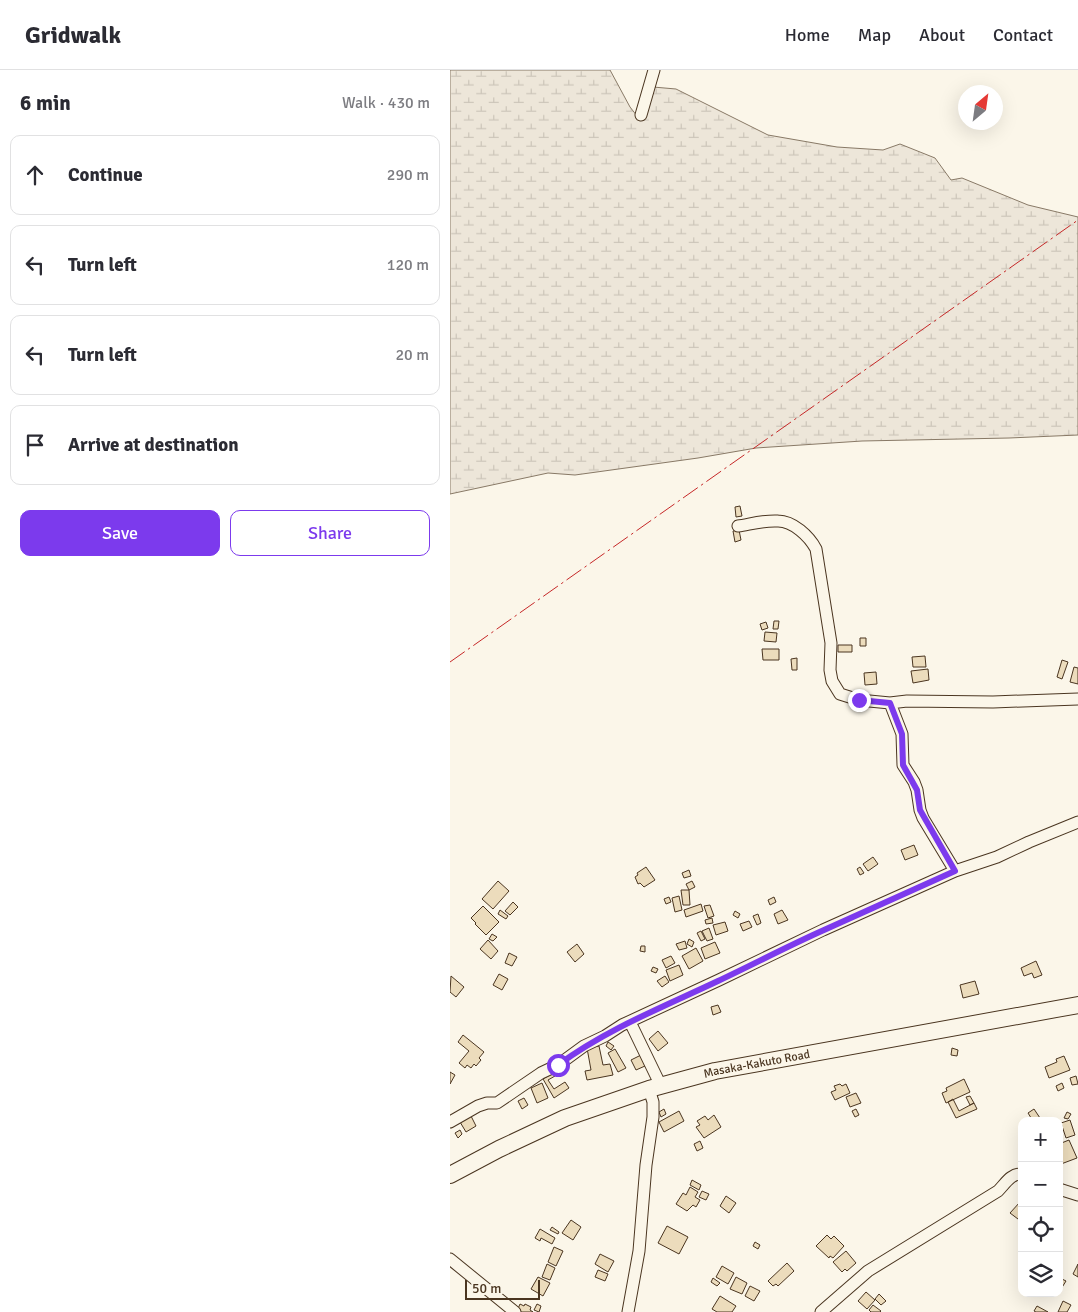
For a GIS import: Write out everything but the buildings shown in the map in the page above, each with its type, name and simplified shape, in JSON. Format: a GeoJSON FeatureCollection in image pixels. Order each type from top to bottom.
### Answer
{"type":"FeatureCollection","features":[{"type":"Feature","properties":{"kind":"highway","name":"Masaka-Kakuto Road"},"geometry":{"type":"LineString","coordinates":[[450,1175],[499,1149],[565,1118],[655,1087],[715,1071],[1078,1005]]}},
{"type":"Feature","properties":{"kind":"street"},"geometry":{"type":"LineString","coordinates":[[641,114],[654,70]]}},
{"type":"Feature","properties":{"kind":"street"},"geometry":{"type":"LineString","coordinates":[[738,526],[780,521],[789,524],[811,539],[816,549],[831,643],[830,670],[832,681],[840,694],[851,699],[890,703],[907,701],[993,702],[1078,699]]}},
{"type":"Feature","properties":{"kind":"street"},"geometry":{"type":"LineString","coordinates":[[890,703],[902,734],[903,765],[917,790],[920,810],[955,871]]}},
{"type":"Feature","properties":{"kind":"street"},"geometry":{"type":"LineString","coordinates":[[450,1122],[478,1106],[487,1103],[497,1103],[541,1073],[558,1065],[584,1046],[630,1022],[823,930],[955,871],[997,858],[1029,842],[1078,822]]}},
{"type":"Feature","properties":{"kind":"street"},"geometry":{"type":"LineString","coordinates":[[628,1312],[639,1251],[646,1165],[653,1117],[652,1102],[655,1087],[630,1022]]}},
{"type":"Feature","properties":{"kind":"street"},"geometry":{"type":"LineString","coordinates":[[822,1312],[868,1271],[998,1191],[1011,1177],[1018,1174]]}},
{"type":"Feature","properties":{"kind":"street"},"geometry":{"type":"LineString","coordinates":[[450,1259],[515,1312]]}},
{"type":"Feature","properties":{"kind":"green space"},"geometry":{"type":"Polygon","coordinates":[[[450,70],[610,70],[630,107],[641,121],[653,87],[676,89],[768,135],[837,147],[883,150],[900,144],[935,158],[951,180],[962,178],[1028,205],[1078,217],[1078,435],[862,441],[756,448],[575,475],[548,473],[450,494],[450,70]]]}},
{"type":"Feature","properties":{"kind":"power"},"geometry":{"type":"LineString","coordinates":[[450,662],[1078,220]]}},
{"type":"Feature","properties":{"kind":"route"},"geometry":{"type":"LineString","coordinates":[[558,1065],[584,1046],[622,1025],[823,930],[955,871],[923,818],[914,782],[903,765],[902,734],[890,703],[859,700]]}}]}
